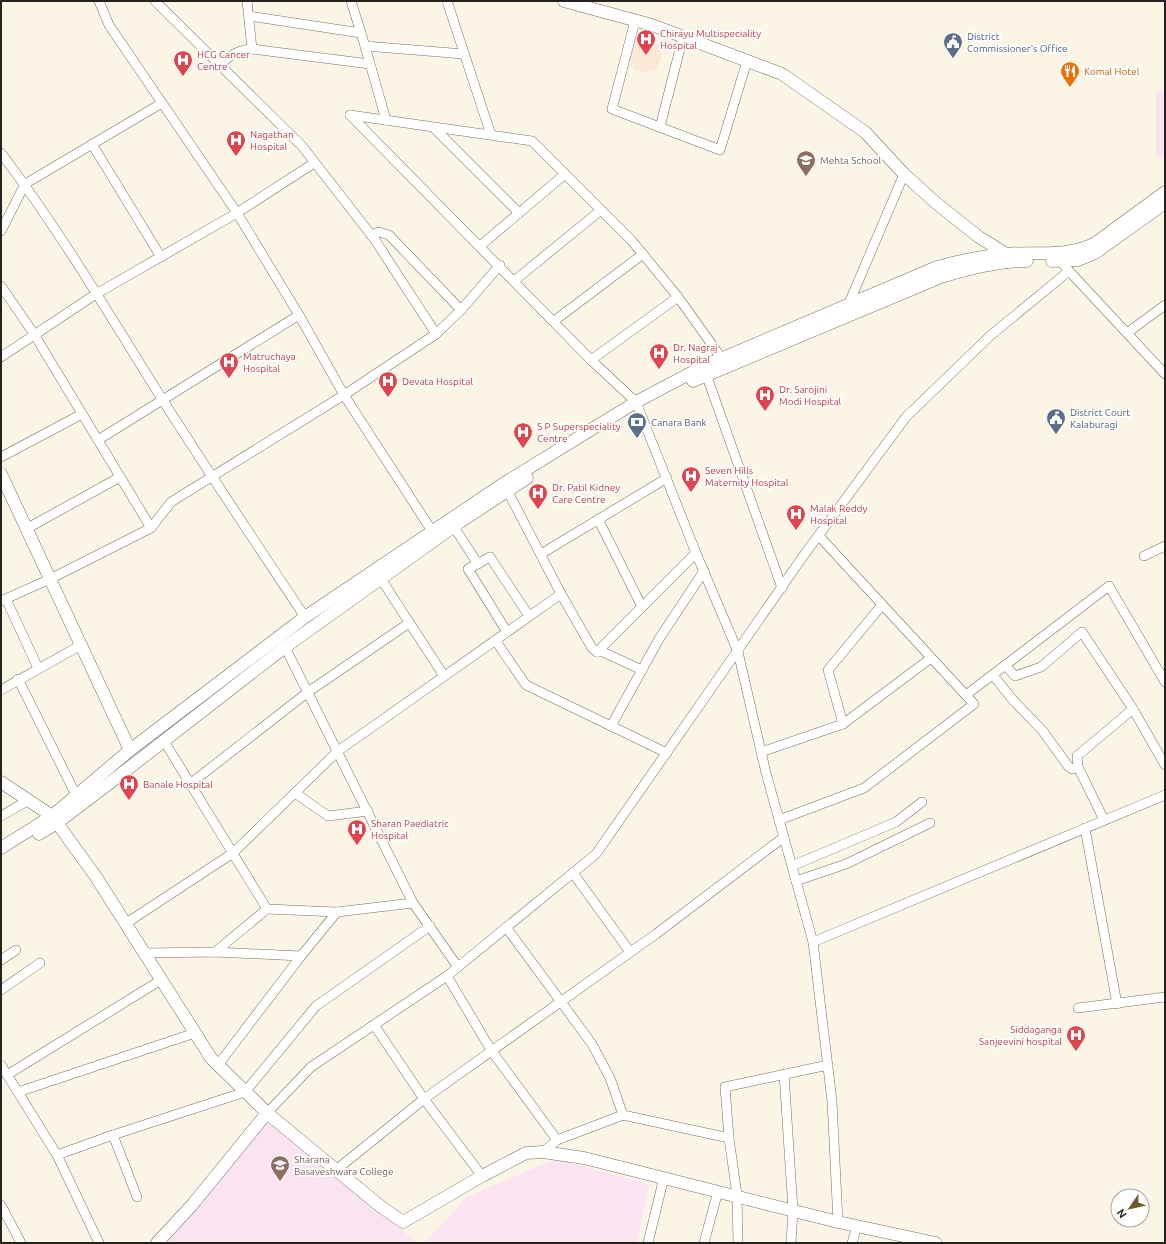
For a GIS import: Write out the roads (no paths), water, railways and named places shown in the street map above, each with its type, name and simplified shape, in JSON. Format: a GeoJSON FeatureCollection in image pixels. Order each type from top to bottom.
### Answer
{"type":"FeatureCollection","features":[{"type":"Feature","properties":{"kind":"main road"},"geometry":{"type":"LineString","coordinates":[[564,1],[635,21],[683,37],[782,74],[865,132],[904,174],[936,203],[979,237],[1018,261]]}},
{"type":"Feature","properties":{"kind":"main road"},"geometry":{"type":"LineString","coordinates":[[1,848],[55,820],[77,797],[130,750],[305,617],[375,571],[434,535],[506,487],[637,406],[724,362],[852,308],[970,268],[1018,261],[1057,258],[1094,244],[1165,192]]}},
{"type":"Feature","properties":{"kind":"main road"},"geometry":{"type":"LineString","coordinates":[[852,308],[937,267],[962,260],[1007,254],[1078,260],[1095,253],[1165,203]]}},
{"type":"Feature","properties":{"kind":"main road"},"geometry":{"type":"LineString","coordinates":[[637,406],[706,374],[724,362]]}},
{"type":"Feature","properties":{"kind":"main road"},"geometry":{"type":"LineString","coordinates":[[1,474],[130,750]]}},
{"type":"Feature","properties":{"kind":"main road"},"geometry":{"type":"LineString","coordinates":[[1,857],[164,741],[285,647],[381,579],[434,535],[454,527],[506,487]]}},
{"type":"Feature","properties":{"kind":"main road"},"geometry":{"type":"LineString","coordinates":[[1,782],[29,800],[55,820],[96,877],[210,1058],[267,1113],[380,1206],[403,1222],[482,1176],[526,1153],[543,1152],[584,1158],[737,1195],[909,1240],[936,1243]]}},
{"type":"Feature","properties":{"kind":"main road"},"geometry":{"type":"LineString","coordinates":[[157,1243],[192,1205],[267,1113]]}},
{"type":"Feature","properties":{"kind":"street"},"geometry":{"type":"LineString","coordinates":[[98,1],[109,25],[237,213],[299,315],[344,395],[434,535]]}},
{"type":"Feature","properties":{"kind":"street"},"geometry":{"type":"LineString","coordinates":[[155,1],[302,146],[371,235],[436,334]]}},
{"type":"Feature","properties":{"kind":"street"},"geometry":{"type":"LineString","coordinates":[[247,1],[252,49]]}},
{"type":"Feature","properties":{"kind":"street"},"geometry":{"type":"LineString","coordinates":[[351,1],[386,120]]}},
{"type":"Feature","properties":{"kind":"street"},"geometry":{"type":"LineString","coordinates":[[447,1],[490,135]]}},
{"type":"Feature","properties":{"kind":"street"},"geometry":{"type":"LineString","coordinates":[[248,16],[361,34]]}},
{"type":"Feature","properties":{"kind":"street"},"geometry":{"type":"LineString","coordinates":[[635,21],[612,109],[720,150],[747,61]]}},
{"type":"Feature","properties":{"kind":"street"},"geometry":{"type":"LineString","coordinates":[[660,127],[683,37]]}},
{"type":"Feature","properties":{"kind":"street"},"geometry":{"type":"LineString","coordinates":[[365,46],[464,54]]}},
{"type":"Feature","properties":{"kind":"street"},"geometry":{"type":"LineString","coordinates":[[220,65],[233,53],[244,49],[370,64]]}},
{"type":"Feature","properties":{"kind":"street"},"geometry":{"type":"LineString","coordinates":[[1,231],[25,184],[162,103]]}},
{"type":"Feature","properties":{"kind":"street"},"geometry":{"type":"LineString","coordinates":[[724,362],[678,297],[643,254],[602,210],[532,141],[350,115],[500,265],[637,406],[696,553],[738,652],[761,752],[813,942],[832,1101],[838,1222]]}},
{"type":"Feature","properties":{"kind":"street"},"geometry":{"type":"LineString","coordinates":[[433,127],[519,213]]}},
{"type":"Feature","properties":{"kind":"street"},"geometry":{"type":"LineString","coordinates":[[92,144],[160,257]]}},
{"type":"Feature","properties":{"kind":"street"},"geometry":{"type":"LineString","coordinates":[[1,153],[25,184],[211,477],[305,617]]}},
{"type":"Feature","properties":{"kind":"street"},"geometry":{"type":"LineString","coordinates":[[1,357],[96,294],[237,213],[314,163]]}},
{"type":"Feature","properties":{"kind":"street"},"geometry":{"type":"LineString","coordinates":[[480,246],[565,174]]}},
{"type":"Feature","properties":{"kind":"street"},"geometry":{"type":"LineString","coordinates":[[852,308],[904,174]]}},
{"type":"Feature","properties":{"kind":"street"},"geometry":{"type":"LineString","coordinates":[[514,280],[602,210]]}},
{"type":"Feature","properties":{"kind":"street"},"geometry":{"type":"LineString","coordinates":[[371,235],[379,232],[389,235],[461,310]]}},
{"type":"Feature","properties":{"kind":"street"},"geometry":{"type":"LineString","coordinates":[[554,321],[643,254]]}},
{"type":"Feature","properties":{"kind":"street"},"geometry":{"type":"LineString","coordinates":[[1057,258],[1165,374]]}},
{"type":"Feature","properties":{"kind":"street"},"geometry":{"type":"LineString","coordinates":[[38,668],[3,600],[50,579],[151,528],[171,502],[344,395],[436,334],[461,310],[500,265]]}},
{"type":"Feature","properties":{"kind":"street"},"geometry":{"type":"LineString","coordinates":[[267,1113],[311,1067],[447,976],[596,854],[782,588],[906,417],[991,335],[1069,271]]}},
{"type":"Feature","properties":{"kind":"street"},"geometry":{"type":"LineString","coordinates":[[1,286],[34,334],[151,528]]}},
{"type":"Feature","properties":{"kind":"street"},"geometry":{"type":"LineString","coordinates":[[591,360],[678,297]]}},
{"type":"Feature","properties":{"kind":"street"},"geometry":{"type":"LineString","coordinates":[[1127,333],[1165,305]]}},
{"type":"Feature","properties":{"kind":"street"},"geometry":{"type":"LineString","coordinates":[[98,440],[163,401],[299,315]]}},
{"type":"Feature","properties":{"kind":"street"},"geometry":{"type":"LineString","coordinates":[[706,374],[782,588]]}},
{"type":"Feature","properties":{"kind":"street"},"geometry":{"type":"LineString","coordinates":[[1,457],[82,414]]}},
{"type":"Feature","properties":{"kind":"street"},"geometry":{"type":"LineString","coordinates":[[26,529],[120,477]]}},
{"type":"Feature","properties":{"kind":"street"},"geometry":{"type":"LineString","coordinates":[[541,554],[667,478]]}},
{"type":"Feature","properties":{"kind":"street"},"geometry":{"type":"LineString","coordinates":[[506,487],[561,594],[592,648],[597,652],[603,652],[642,670]]}},
{"type":"Feature","properties":{"kind":"street"},"geometry":{"type":"LineString","coordinates":[[598,519],[642,607]]}},
{"type":"Feature","properties":{"kind":"street"},"geometry":{"type":"LineString","coordinates":[[454,527],[478,564]]}},
{"type":"Feature","properties":{"kind":"street"},"geometry":{"type":"LineString","coordinates":[[779,820],[864,788],[974,704],[819,536]]}},
{"type":"Feature","properties":{"kind":"street"},"geometry":{"type":"LineString","coordinates":[[1144,556],[1165,546]]}},
{"type":"Feature","properties":{"kind":"street"},"geometry":{"type":"LineString","coordinates":[[597,652],[696,553]]}},
{"type":"Feature","properties":{"kind":"street"},"geometry":{"type":"LineString","coordinates":[[507,632],[468,569],[490,557],[529,616]]}},
{"type":"Feature","properties":{"kind":"street"},"geometry":{"type":"LineString","coordinates":[[611,726],[667,627],[704,571]]}},
{"type":"Feature","properties":{"kind":"street"},"geometry":{"type":"LineString","coordinates":[[381,579],[444,676]]}},
{"type":"Feature","properties":{"kind":"street"},"geometry":{"type":"LineString","coordinates":[[966,695],[1109,586],[1165,682]]}},
{"type":"Feature","properties":{"kind":"street"},"geometry":{"type":"LineString","coordinates":[[125,924],[233,853],[338,751],[561,594]]}},
{"type":"Feature","properties":{"kind":"street"},"geometry":{"type":"LineString","coordinates":[[843,724],[828,670],[882,605]]}},
{"type":"Feature","properties":{"kind":"street"},"geometry":{"type":"LineString","coordinates":[[190,784],[308,692],[409,623]]}},
{"type":"Feature","properties":{"kind":"street"},"geometry":{"type":"LineString","coordinates":[[1005,665],[1015,676],[1041,667],[1082,632],[1133,709],[1165,764]]}},
{"type":"Feature","properties":{"kind":"street"},"geometry":{"type":"LineString","coordinates":[[495,640],[526,685],[667,753]]}},
{"type":"Feature","properties":{"kind":"street"},"geometry":{"type":"LineString","coordinates":[[1,690],[18,679],[81,645]]}},
{"type":"Feature","properties":{"kind":"street"},"geometry":{"type":"LineString","coordinates":[[285,647],[413,903],[458,967]]}},
{"type":"Feature","properties":{"kind":"street"},"geometry":{"type":"LineString","coordinates":[[761,752],[843,724],[931,658]]}},
{"type":"Feature","properties":{"kind":"street"},"geometry":{"type":"LineString","coordinates":[[993,674],[1012,699],[1042,730],[1068,766],[1072,769],[1078,767]]}},
{"type":"Feature","properties":{"kind":"street"},"geometry":{"type":"LineString","coordinates":[[18,679],[77,797]]}},
{"type":"Feature","properties":{"kind":"street"},"geometry":{"type":"LineString","coordinates":[[1104,820],[1078,767],[1077,756],[1133,709]]}},
{"type":"Feature","properties":{"kind":"street"},"geometry":{"type":"LineString","coordinates":[[164,741],[268,909]]}},
{"type":"Feature","properties":{"kind":"street"},"geometry":{"type":"LineString","coordinates":[[295,793],[328,816],[368,811]]}},
{"type":"Feature","properties":{"kind":"street"},"geometry":{"type":"LineString","coordinates":[[813,942],[1165,795]]}},
{"type":"Feature","properties":{"kind":"street"},"geometry":{"type":"LineString","coordinates":[[1,816],[29,800]]}},
{"type":"Feature","properties":{"kind":"street"},"geometry":{"type":"LineString","coordinates":[[792,866],[896,822],[922,802]]}},
{"type":"Feature","properties":{"kind":"street"},"geometry":{"type":"LineString","coordinates":[[796,881],[846,864],[930,823]]}},
{"type":"Feature","properties":{"kind":"street"},"geometry":{"type":"LineString","coordinates":[[1085,828],[1116,1004]]}},
{"type":"Feature","properties":{"kind":"street"},"geometry":{"type":"LineString","coordinates":[[336,1170],[424,1099],[630,952],[784,837]]}},
{"type":"Feature","properties":{"kind":"street"},"geometry":{"type":"LineString","coordinates":[[573,873],[630,952]]}},
{"type":"Feature","properties":{"kind":"street"},"geometry":{"type":"LineString","coordinates":[[215,952],[268,909],[337,912],[413,903]]}},
{"type":"Feature","properties":{"kind":"street"},"geometry":{"type":"LineString","coordinates":[[218,1065],[301,956],[337,912]]}},
{"type":"Feature","properties":{"kind":"street"},"geometry":{"type":"LineString","coordinates":[[57,1155],[113,1135],[246,1092],[316,1006],[430,926]]}},
{"type":"Feature","properties":{"kind":"street"},"geometry":{"type":"LineString","coordinates":[[506,927],[592,1044],[610,1078],[623,1115]]}},
{"type":"Feature","properties":{"kind":"street"},"geometry":{"type":"LineString","coordinates":[[1,960],[16,950]]}},
{"type":"Feature","properties":{"kind":"street"},"geometry":{"type":"LineString","coordinates":[[144,953],[215,952],[301,956]]}},
{"type":"Feature","properties":{"kind":"street"},"geometry":{"type":"LineString","coordinates":[[1,990],[40,963]]}},
{"type":"Feature","properties":{"kind":"street"},"geometry":{"type":"LineString","coordinates":[[447,976],[491,1050],[557,1140]]}},
{"type":"Feature","properties":{"kind":"street"},"geometry":{"type":"LineString","coordinates":[[7,1075],[161,980]]}},
{"type":"Feature","properties":{"kind":"street"},"geometry":{"type":"LineString","coordinates":[[1078,1008],[1116,1004],[1165,996]]}},
{"type":"Feature","properties":{"kind":"street"},"geometry":{"type":"LineString","coordinates":[[374,1025],[424,1099],[482,1176]]}},
{"type":"Feature","properties":{"kind":"street"},"geometry":{"type":"LineString","coordinates":[[18,1092],[195,1033]]}},
{"type":"Feature","properties":{"kind":"street"},"geometry":{"type":"LineString","coordinates":[[1,1065],[57,1155],[99,1243]]}},
{"type":"Feature","properties":{"kind":"street"},"geometry":{"type":"LineString","coordinates":[[738,1243],[737,1195],[729,1138],[725,1087],[828,1065]]}},
{"type":"Feature","properties":{"kind":"street"},"geometry":{"type":"LineString","coordinates":[[784,1074],[793,1210],[791,1243]]}},
{"type":"Feature","properties":{"kind":"street"},"geometry":{"type":"LineString","coordinates":[[543,1152],[557,1140],[623,1115],[729,1138]]}},
{"type":"Feature","properties":{"kind":"street"},"geometry":{"type":"LineString","coordinates":[[113,1135],[137,1197]]}},
{"type":"Feature","properties":{"kind":"street"},"geometry":{"type":"LineString","coordinates":[[648,1243],[664,1178]]}},
{"type":"Feature","properties":{"kind":"street"},"geometry":{"type":"LineString","coordinates":[[704,1243],[718,1191]]}},
{"type":"Feature","properties":{"kind":"street"},"geometry":{"type":"LineString","coordinates":[[1,1205],[21,1243]]}},
{"type":"Feature","properties":{"kind":"street"},"geometry":{"type":"LineString","coordinates":[[852,1243],[857,1226]]}},
{"type":"Feature","properties":{"kind":"place","name":"Chirayu Multispeciality Hospital"},"geometry":{"type":"Point","coordinates":[646,56]}},
{"type":"Feature","properties":{"kind":"place","name":"District Commissioner's Office"},"geometry":{"type":"Point","coordinates":[953,59]}},
{"type":"Feature","properties":{"kind":"place","name":"HCG Cancer Centre"},"geometry":{"type":"Point","coordinates":[183,77]}},
{"type":"Feature","properties":{"kind":"place","name":"Komal Hotel"},"geometry":{"type":"Point","coordinates":[1070,88]}},
{"type":"Feature","properties":{"kind":"place","name":"Nagathan Hospital"},"geometry":{"type":"Point","coordinates":[236,157]}},
{"type":"Feature","properties":{"kind":"place","name":"Mehta School"},"geometry":{"type":"Point","coordinates":[806,177]}},
{"type":"Feature","properties":{"kind":"place","name":"Dr. Nagraj Hospital"},"geometry":{"type":"Point","coordinates":[659,370]}},
{"type":"Feature","properties":{"kind":"place","name":"Matruchaya Hospital"},"geometry":{"type":"Point","coordinates":[229,379]}},
{"type":"Feature","properties":{"kind":"place","name":"Devata Hospital"},"geometry":{"type":"Point","coordinates":[388,398]}},
{"type":"Feature","properties":{"kind":"place","name":"Dr. Sarojini Modi Hospital"},"geometry":{"type":"Point","coordinates":[765,412]}},
{"type":"Feature","properties":{"kind":"place","name":"District Court Kalaburagi"},"geometry":{"type":"Point","coordinates":[1056,435]}},
{"type":"Feature","properties":{"kind":"place","name":"Canara Bank"},"geometry":{"type":"Point","coordinates":[637,439]}},
{"type":"Feature","properties":{"kind":"place","name":"S P Superspeciality Centre"},"geometry":{"type":"Point","coordinates":[523,449]}},
{"type":"Feature","properties":{"kind":"place","name":"Seven Hills Maternity Hospital"},"geometry":{"type":"Point","coordinates":[691,493]}},
{"type":"Feature","properties":{"kind":"place","name":"Dr. Patil Kidney Care Centre"},"geometry":{"type":"Point","coordinates":[538,510]}},
{"type":"Feature","properties":{"kind":"place","name":"Malak Reddy Hospital"},"geometry":{"type":"Point","coordinates":[796,531]}},
{"type":"Feature","properties":{"kind":"place","name":"Banale Hospital"},"geometry":{"type":"Point","coordinates":[129,801]}},
{"type":"Feature","properties":{"kind":"place","name":"Sharan Paediatric Hospital"},"geometry":{"type":"Point","coordinates":[357,846]}},
{"type":"Feature","properties":{"kind":"place","name":"Siddaganga Sanjeevini hospital"},"geometry":{"type":"Point","coordinates":[1076,1052]}},
{"type":"Feature","properties":{"kind":"place","name":"Sharana Basaveshwara College"},"geometry":{"type":"Point","coordinates":[280,1182]}}]}
